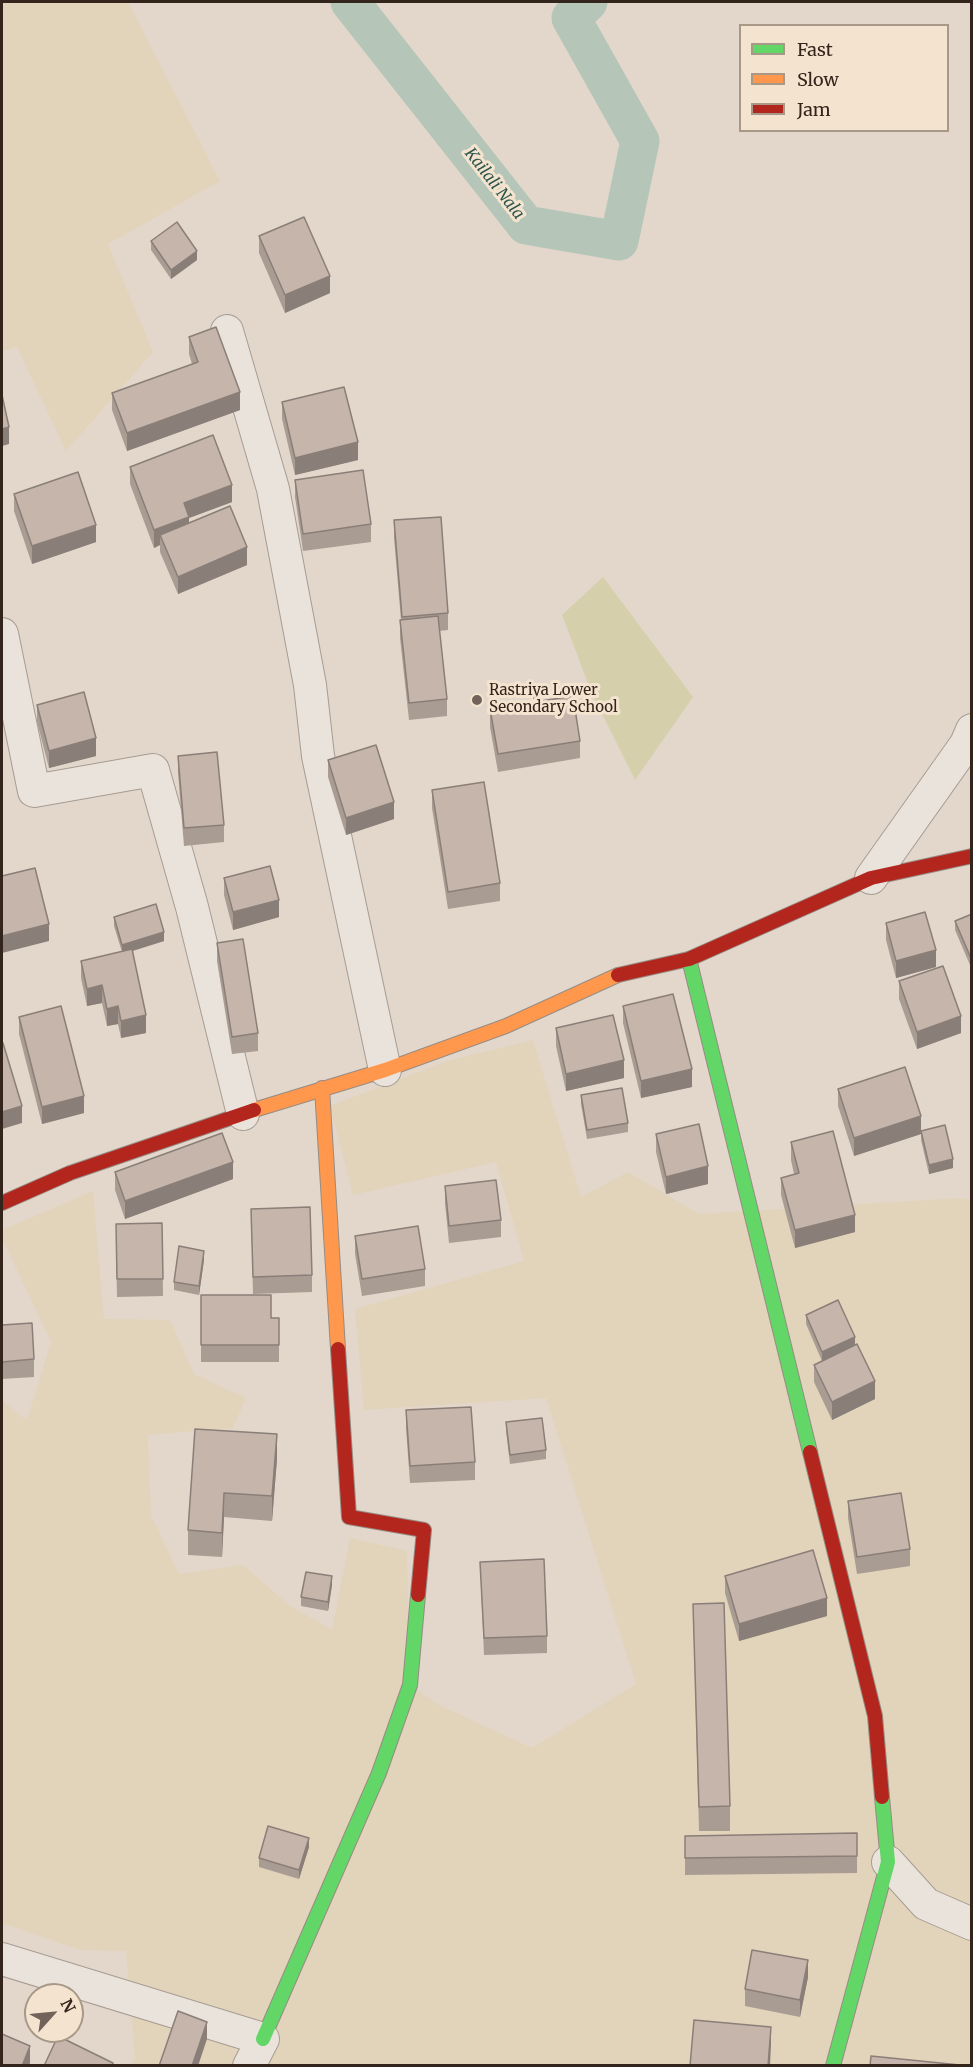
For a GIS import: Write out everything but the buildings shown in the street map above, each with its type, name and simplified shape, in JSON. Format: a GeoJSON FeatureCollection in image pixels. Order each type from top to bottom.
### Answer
{"type":"FeatureCollection","features":[{"type":"Feature","properties":{"kind":"street"},"geometry":{"type":"LineString","coordinates":[[227,331],[273,489],[310,685],[318,756],[385,1070]]}},
{"type":"Feature","properties":{"kind":"street"},"geometry":{"type":"LineString","coordinates":[[2,634],[34,791],[153,770],[192,907],[243,1114]]}},
{"type":"Feature","properties":{"kind":"street"},"geometry":{"type":"LineString","coordinates":[[871,878],[966,744],[972,730]]}},
{"type":"Feature","properties":{"kind":"street"},"geometry":{"type":"LineString","coordinates":[[2,1203],[70,1173],[322,1088],[385,1070],[506,1026],[620,974],[689,958],[871,878],[972,856]]}},
{"type":"Feature","properties":{"kind":"street"},"geometry":{"type":"LineString","coordinates":[[689,958],[875,1716],[888,1862],[833,2066]]}},
{"type":"Feature","properties":{"kind":"street"},"geometry":{"type":"LineString","coordinates":[[2,1959],[256,2052],[379,1773],[410,1685],[424,1530],[349,1517],[322,1088]]}},
{"type":"Feature","properties":{"kind":"street"},"geometry":{"type":"LineString","coordinates":[[888,1862],[926,1904],[972,1923]]}},
{"type":"Feature","properties":{"kind":"shaded area"},"geometry":{"type":"Polygon","coordinates":[[[2,2],[128,2],[220,181],[108,244],[153,352],[66,451],[17,347],[2,351],[2,2]]]}},
{"type":"Feature","properties":{"kind":"shaded area"},"geometry":{"type":"Polygon","coordinates":[[[603,577],[693,697],[635,780],[591,691],[562,615],[603,577]]]}},
{"type":"Feature","properties":{"kind":"shaded area"},"geometry":{"type":"Polygon","coordinates":[[[533,1040],[581,1197],[628,1172],[699,1214],[960,1198],[971,1200],[971,2065],[132,2065],[135,2058],[126,1951],[80,1950],[2,1923],[2,1401],[27,1420],[51,1342],[2,1238],[2,1230],[93,1191],[104,1319],[170,1320],[194,1374],[246,1398],[233,1428],[148,1435],[151,1515],[179,1574],[243,1565],[289,1605],[332,1630],[350,1538],[407,1551],[410,1685],[437,1704],[532,1748],[636,1684],[546,1398],[364,1410],[355,1309],[524,1261],[496,1162],[353,1195],[330,1106],[447,1061],[533,1040]]]}},
{"type":"Feature","properties":{"kind":"waterway","name":"Kailali Nala"},"geometry":{"type":"LineString","coordinates":[[350,2],[526,225],[619,241],[640,141],[571,18],[588,2]]}},
{"type":"Feature","properties":{"kind":"traffic: fast"},"geometry":{"type":"LineString","coordinates":[[689,959],[810,1452]]}},
{"type":"Feature","properties":{"kind":"traffic: fast"},"geometry":{"type":"LineString","coordinates":[[263,2039],[379,1773],[410,1685],[418,1595]]}},
{"type":"Feature","properties":{"kind":"traffic: fast"},"geometry":{"type":"LineString","coordinates":[[833,2066],[888,1862],[882,1797]]}},
{"type":"Feature","properties":{"kind":"traffic: slow"},"geometry":{"type":"LineString","coordinates":[[254,1110],[385,1070],[506,1026],[618,975]]}},
{"type":"Feature","properties":{"kind":"traffic: slow"},"geometry":{"type":"LineString","coordinates":[[322,1088],[338,1349]]}},
{"type":"Feature","properties":{"kind":"traffic: jam"},"geometry":{"type":"LineString","coordinates":[[618,975],[689,959],[871,878],[972,856]]}},
{"type":"Feature","properties":{"kind":"traffic: jam"},"geometry":{"type":"LineString","coordinates":[[2,1203],[70,1173],[254,1110]]}},
{"type":"Feature","properties":{"kind":"traffic: jam"},"geometry":{"type":"LineString","coordinates":[[338,1349],[349,1517],[424,1530],[418,1595]]}},
{"type":"Feature","properties":{"kind":"traffic: jam"},"geometry":{"type":"LineString","coordinates":[[810,1452],[875,1716],[882,1797]]}},
{"type":"Feature","properties":{"kind":"place","name":"Rastriya Lower Secondary School"},"geometry":{"type":"Point","coordinates":[477,700]}}]}
